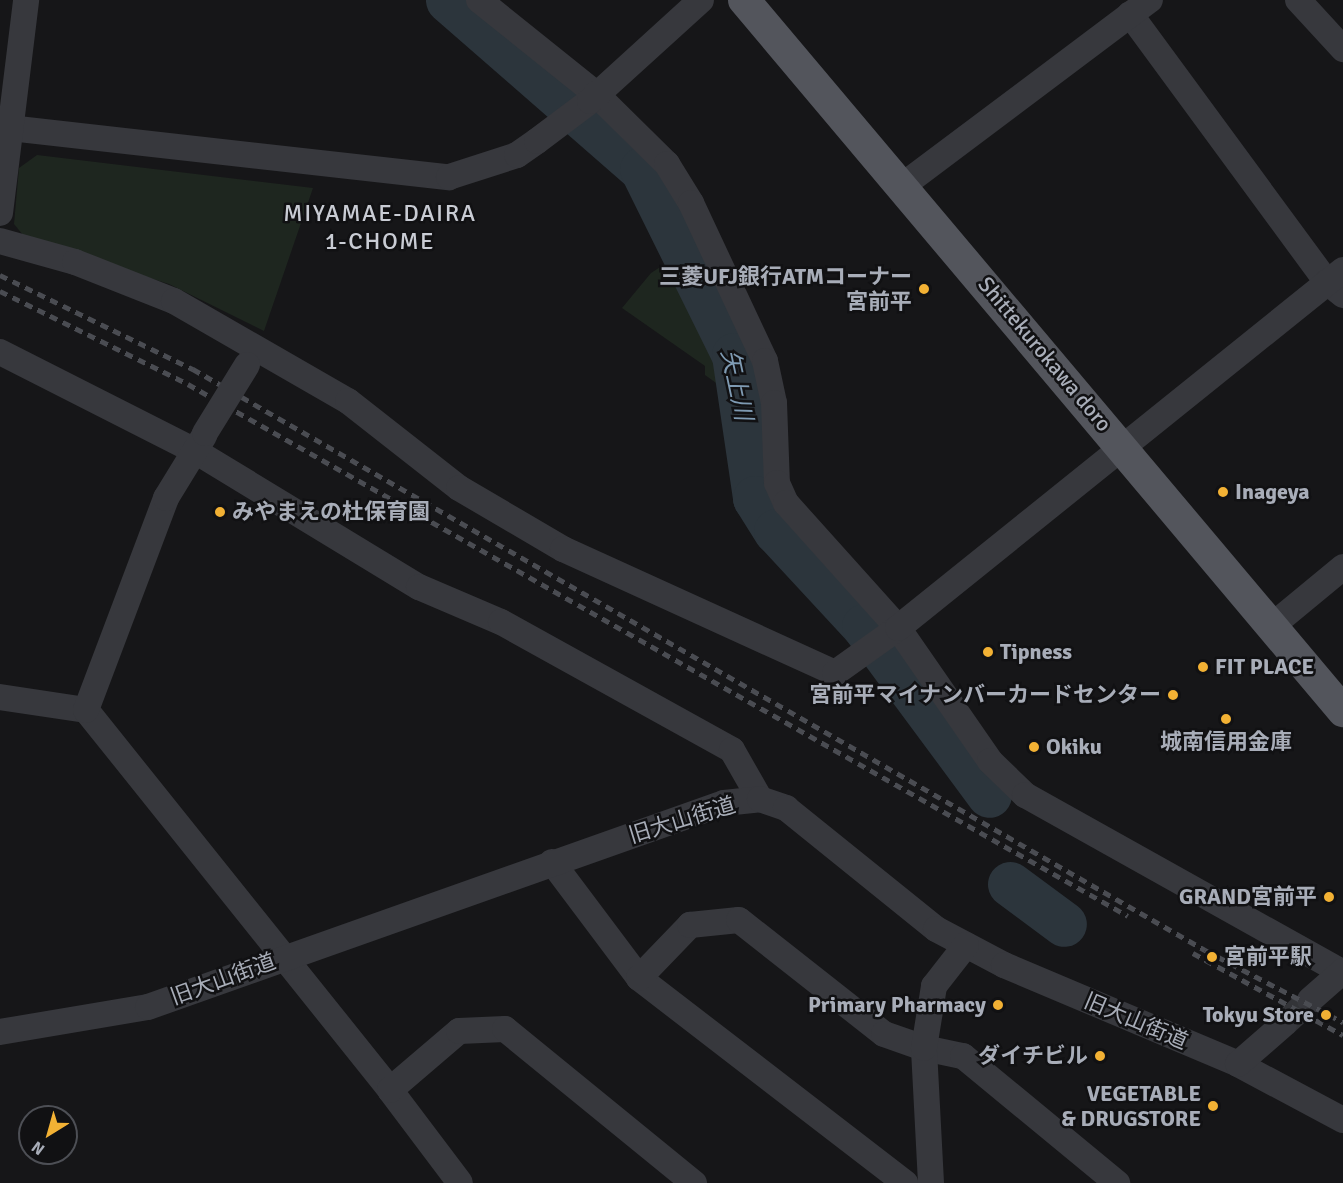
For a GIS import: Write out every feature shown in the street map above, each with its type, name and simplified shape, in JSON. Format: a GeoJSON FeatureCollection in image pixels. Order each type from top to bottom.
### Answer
{"type":"FeatureCollection","features":[{"type":"Feature","properties":{"kind":"main road","name":"Shittekurokawa doro"},"geometry":{"type":"LineString","coordinates":[[744,0],[1273,625],[1343,711]]}},
{"type":"Feature","properties":{"kind":"street"},"geometry":{"type":"LineString","coordinates":[[0,213],[6,128],[26,0]]}},
{"type":"Feature","properties":{"kind":"street"},"geometry":{"type":"LineString","coordinates":[[479,0],[593,97],[667,165],[720,263],[765,361],[774,403],[777,483],[786,503],[892,632],[990,761],[1025,795],[1342,971],[1310,1000]]}},
{"type":"Feature","properties":{"kind":"street"},"geometry":{"type":"LineString","coordinates":[[6,128],[449,177],[517,155],[566,120],[701,0]]}},
{"type":"Feature","properties":{"kind":"street"},"geometry":{"type":"LineString","coordinates":[[1298,0],[1343,49]]}},
{"type":"Feature","properties":{"kind":"street"},"geometry":{"type":"LineString","coordinates":[[0,241],[75,262],[174,301],[252,357],[348,401],[459,488],[563,549],[835,673],[892,632],[1122,446],[1338,282],[1140,7],[902,186]]}},
{"type":"Feature","properties":{"kind":"street"},"geometry":{"type":"LineString","coordinates":[[0,352],[200,442],[419,587],[501,622],[732,750],[760,799]]}},
{"type":"Feature","properties":{"kind":"street"},"geometry":{"type":"LineString","coordinates":[[86,710],[166,498],[252,357]]}},
{"type":"Feature","properties":{"kind":"street"},"geometry":{"type":"LineString","coordinates":[[1273,625],[1343,567]]}},
{"type":"Feature","properties":{"kind":"street"},"geometry":{"type":"LineString","coordinates":[[0,697],[86,710],[280,958],[390,1090],[460,1183]]}},
{"type":"Feature","properties":{"kind":"street","name":"旧大山街道"},"geometry":{"type":"LineString","coordinates":[[0,1032],[148,1008],[280,958],[724,803],[760,799],[786,808],[936,929],[1004,965],[1238,1064],[1343,1120]]}},
{"type":"Feature","properties":{"kind":"street"},"geometry":{"type":"LineString","coordinates":[[552,862],[639,978],[905,1183]]}},
{"type":"Feature","properties":{"kind":"street"},"geometry":{"type":"LineString","coordinates":[[639,978],[690,925],[739,920],[884,1034],[924,1048],[963,1056],[1116,1183]]}},
{"type":"Feature","properties":{"kind":"street"},"geometry":{"type":"LineString","coordinates":[[931,1183],[924,1048],[934,986],[966,945]]}},
{"type":"Feature","properties":{"kind":"street"},"geometry":{"type":"LineString","coordinates":[[1238,1064],[1284,1024]]}},
{"type":"Feature","properties":{"kind":"street"},"geometry":{"type":"LineString","coordinates":[[390,1090],[459,1031],[505,1029],[694,1183]]}},
{"type":"Feature","properties":{"kind":"shaded area"},"geometry":{"type":"Polygon","coordinates":[[[37,155],[313,188],[264,331],[169,284],[27,240],[14,224],[19,168],[37,155]]]}},
{"type":"Feature","properties":{"kind":"shaded area"},"geometry":{"type":"Polygon","coordinates":[[[674,258],[730,356],[730,393],[705,375],[705,366],[622,308],[651,273],[674,258]]]}},
{"type":"Feature","properties":{"kind":"waterway","name":"矢上川"},"geometry":{"type":"LineString","coordinates":[[448,0],[642,169],[734,355],[755,498],[776,531],[864,626],[989,795]]}},
{"type":"Feature","properties":{"kind":"waterway","name":"矢上川"},"geometry":{"type":"LineString","coordinates":[[1010,884],[1064,924]]}},
{"type":"Feature","properties":{"kind":"tunnel"},"geometry":{"type":"LineString","coordinates":[[1284,1024],[1310,1000]]}},
{"type":"Feature","properties":{"kind":"railway"},"geometry":{"type":"LineString","coordinates":[[0,275],[193,369],[1205,950],[1343,1022]]}},
{"type":"Feature","properties":{"kind":"railway"},"geometry":{"type":"LineString","coordinates":[[0,291],[188,384],[1128,916]]}},
{"type":"Feature","properties":{"kind":"railway"},"geometry":{"type":"LineString","coordinates":[[1193,953],[1343,1035]]}},
{"type":"Feature","properties":{"kind":"place","name":"三菱UFJ銀行ATMコーナー 宮前平"},"geometry":{"type":"Point","coordinates":[924,289]}},
{"type":"Feature","properties":{"kind":"place","name":"Inageya"},"geometry":{"type":"Point","coordinates":[1223,492]}},
{"type":"Feature","properties":{"kind":"place","name":"みやまえの杜保育園"},"geometry":{"type":"Point","coordinates":[220,512]}},
{"type":"Feature","properties":{"kind":"place","name":"Tipness"},"geometry":{"type":"Point","coordinates":[988,652]}},
{"type":"Feature","properties":{"kind":"place","name":"FIT PLACE"},"geometry":{"type":"Point","coordinates":[1203,667]}},
{"type":"Feature","properties":{"kind":"place","name":"宮前平マイナンバーカードセンター"},"geometry":{"type":"Point","coordinates":[1173,695]}},
{"type":"Feature","properties":{"kind":"place","name":"城南信用金庫"},"geometry":{"type":"Point","coordinates":[1226,719]}},
{"type":"Feature","properties":{"kind":"place","name":"Okiku"},"geometry":{"type":"Point","coordinates":[1034,747]}},
{"type":"Feature","properties":{"kind":"place","name":"GRAND宮前平"},"geometry":{"type":"Point","coordinates":[1329,897]}},
{"type":"Feature","properties":{"kind":"place","name":"宮前平駅"},"geometry":{"type":"Point","coordinates":[1212,957]}},
{"type":"Feature","properties":{"kind":"place","name":"Primary Pharmacy"},"geometry":{"type":"Point","coordinates":[998,1005]}},
{"type":"Feature","properties":{"kind":"place","name":"Tokyu Store"},"geometry":{"type":"Point","coordinates":[1326,1015]}},
{"type":"Feature","properties":{"kind":"place","name":"ダイチビル"},"geometry":{"type":"Point","coordinates":[1100,1056]}},
{"type":"Feature","properties":{"kind":"place","name":"VEGETABLE & DRUGSTORE"},"geometry":{"type":"Point","coordinates":[1213,1106]}},
{"type":"Feature","properties":{"kind":"district","name":"MIYAMAE-DAIRA 1-CHOME"},"geometry":{"type":"Point","coordinates":[380,228]}}]}
